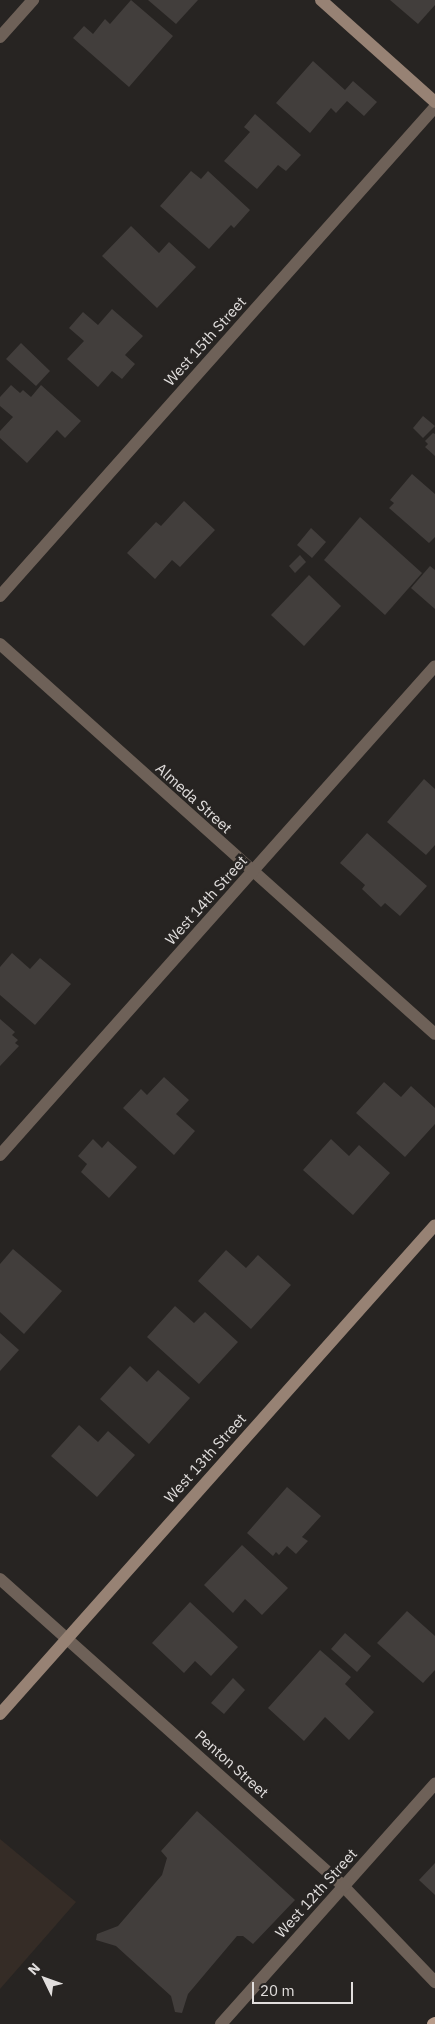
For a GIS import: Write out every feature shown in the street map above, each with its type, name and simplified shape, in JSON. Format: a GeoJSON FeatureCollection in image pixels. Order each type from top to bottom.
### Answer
{"type":"FeatureCollection","features":[{"type":"Feature","properties":{"kind":"street"},"geometry":{"type":"LineString","coordinates":[[0,37],[33,0]]}},
{"type":"Feature","properties":{"kind":"street"},"geometry":{"type":"LineString","coordinates":[[322,0],[435,102]]}},
{"type":"Feature","properties":{"kind":"street","name":"West 15th Street"},"geometry":{"type":"LineString","coordinates":[[0,596],[435,107]]}},
{"type":"Feature","properties":{"kind":"street","name":"Almeda Street"},"geometry":{"type":"LineString","coordinates":[[0,644],[252,872],[435,1034]]}},
{"type":"Feature","properties":{"kind":"street","name":"West 14th Street"},"geometry":{"type":"LineString","coordinates":[[0,1155],[435,666]]}},
{"type":"Feature","properties":{"kind":"street","name":"West 13th Street"},"geometry":{"type":"LineString","coordinates":[[0,1714],[435,1225]]}},
{"type":"Feature","properties":{"kind":"street","name":"Penton Street"},"geometry":{"type":"LineString","coordinates":[[0,1579],[344,1887],[435,1982]]}},
{"type":"Feature","properties":{"kind":"street","name":"West 12th Street"},"geometry":{"type":"LineString","coordinates":[[221,2024],[435,1784]]}},
{"type":"Feature","properties":{"kind":"shaded area"},"geometry":{"type":"Polygon","coordinates":[[[0,1839],[76,1902],[0,1989],[0,1839]]]}},
{"type":"Feature","properties":{"kind":"building"},"geometry":{"type":"Polygon","coordinates":[[[131,0],[173,36],[129,87],[73,38],[84,26],[93,34],[105,19],[110,24],[131,0]]]}},
{"type":"Feature","properties":{"kind":"building"},"geometry":{"type":"Polygon","coordinates":[[[148,0],[198,0],[176,24],[148,0]]]}},
{"type":"Feature","properties":{"kind":"building"},"geometry":{"type":"Polygon","coordinates":[[[390,0],[435,0],[435,5],[418,24],[390,0]]]}},
{"type":"Feature","properties":{"kind":"building"},"geometry":{"type":"Polygon","coordinates":[[[313,61],[345,90],[353,81],[377,102],[364,116],[347,101],[336,113],[331,108],[310,133],[276,103],[313,61]]]}},
{"type":"Feature","properties":{"kind":"building"},"geometry":{"type":"Polygon","coordinates":[[[255,114],[301,155],[286,171],[278,165],[257,189],[224,161],[250,132],[244,127],[255,114]]]}},
{"type":"Feature","properties":{"kind":"building"},"geometry":{"type":"Polygon","coordinates":[[[191,171],[201,179],[208,171],[250,210],[234,228],[231,225],[209,249],[160,206],[191,171]]]}},
{"type":"Feature","properties":{"kind":"building"},"geometry":{"type":"Polygon","coordinates":[[[131,226],[159,253],[169,242],[196,267],[157,308],[102,256],[131,226]]]}},
{"type":"Feature","properties":{"kind":"building"},"geometry":{"type":"Polygon","coordinates":[[[112,309],[143,336],[125,355],[135,364],[122,379],[112,371],[98,387],[67,359],[84,341],[69,328],[83,312],[98,325],[112,309]]]}},
{"type":"Feature","properties":{"kind":"building"},"geometry":{"type":"Polygon","coordinates":[[[21,343],[50,371],[36,386],[6,359],[21,343]]]}},
{"type":"Feature","properties":{"kind":"building"},"geometry":{"type":"Polygon","coordinates":[[[11,385],[20,393],[23,390],[31,397],[41,385],[81,421],[65,438],[57,430],[27,463],[0,438],[0,431],[13,417],[0,406],[0,397],[11,385]]]}},
{"type":"Feature","properties":{"kind":"building"},"geometry":{"type":"Polygon","coordinates":[[[423,416],[435,426],[423,438],[413,428],[423,416]]]}},
{"type":"Feature","properties":{"kind":"building"},"geometry":{"type":"Polygon","coordinates":[[[433,433],[435,434],[435,456],[425,447],[428,444],[425,441],[433,433]]]}},
{"type":"Feature","properties":{"kind":"building"},"geometry":{"type":"Polygon","coordinates":[[[412,474],[435,494],[435,537],[429,543],[389,508],[394,503],[390,500],[412,474]]]}},
{"type":"Feature","properties":{"kind":"building"},"geometry":{"type":"Polygon","coordinates":[[[184,501],[215,530],[180,567],[172,560],[155,579],[127,553],[156,522],[161,526],[184,501]]]}},
{"type":"Feature","properties":{"kind":"building"},"geometry":{"type":"Polygon","coordinates":[[[360,517],[422,573],[385,615],[324,560],[360,517]]]}},
{"type":"Feature","properties":{"kind":"building"},"geometry":{"type":"Polygon","coordinates":[[[311,528],[326,542],[312,558],[297,545],[311,528]]]}},
{"type":"Feature","properties":{"kind":"building"},"geometry":{"type":"Polygon","coordinates":[[[300,555],[306,562],[295,573],[289,566],[300,555]]]}},
{"type":"Feature","properties":{"kind":"building"},"geometry":{"type":"Polygon","coordinates":[[[430,566],[435,570],[435,609],[411,588],[430,566]]]}},
{"type":"Feature","properties":{"kind":"building"},"geometry":{"type":"Polygon","coordinates":[[[309,575],[341,606],[304,646],[271,615],[309,575]]]}},
{"type":"Feature","properties":{"kind":"building"},"geometry":{"type":"Polygon","coordinates":[[[424,779],[435,789],[435,845],[426,855],[387,822],[424,779]]]}},
{"type":"Feature","properties":{"kind":"building"},"geometry":{"type":"Polygon","coordinates":[[[367,833],[427,886],[400,916],[385,903],[381,907],[362,889],[365,885],[340,863],[367,833]]]}},
{"type":"Feature","properties":{"kind":"building"},"geometry":{"type":"Polygon","coordinates":[[[12,953],[30,969],[40,958],[71,984],[35,1025],[0,995],[0,967],[12,953]]]}},
{"type":"Feature","properties":{"kind":"building"},"geometry":{"type":"Polygon","coordinates":[[[0,1019],[15,1032],[12,1035],[18,1040],[15,1043],[19,1046],[0,1066],[0,1019]]]}},
{"type":"Feature","properties":{"kind":"building"},"geometry":{"type":"Polygon","coordinates":[[[164,1077],[189,1100],[176,1114],[195,1131],[174,1155],[123,1108],[141,1089],[147,1095],[164,1077]]]}},
{"type":"Feature","properties":{"kind":"building"},"geometry":{"type":"Polygon","coordinates":[[[384,1082],[401,1097],[411,1086],[435,1108],[435,1124],[405,1157],[356,1113],[384,1082]]]}},
{"type":"Feature","properties":{"kind":"building"},"geometry":{"type":"Polygon","coordinates":[[[93,1139],[102,1148],[108,1141],[137,1167],[109,1198],[81,1172],[87,1164],[78,1156],[93,1139]]]}},
{"type":"Feature","properties":{"kind":"building"},"geometry":{"type":"Polygon","coordinates":[[[331,1139],[349,1156],[359,1145],[390,1173],[353,1215],[303,1170],[331,1139]]]}},
{"type":"Feature","properties":{"kind":"building"},"geometry":{"type":"Polygon","coordinates":[[[13,1249],[62,1291],[24,1334],[0,1312],[0,1264],[13,1249]]]}},
{"type":"Feature","properties":{"kind":"building"},"geometry":{"type":"Polygon","coordinates":[[[226,1250],[246,1268],[258,1255],[291,1285],[251,1329],[198,1281],[226,1250]]]}},
{"type":"Feature","properties":{"kind":"building"},"geometry":{"type":"Polygon","coordinates":[[[175,1306],[194,1323],[205,1312],[238,1342],[199,1384],[147,1337],[175,1306]]]}},
{"type":"Feature","properties":{"kind":"building"},"geometry":{"type":"Polygon","coordinates":[[[0,1333],[19,1350],[0,1371],[0,1333]]]}},
{"type":"Feature","properties":{"kind":"building"},"geometry":{"type":"Polygon","coordinates":[[[130,1366],[147,1382],[158,1370],[190,1398],[149,1444],[100,1399],[130,1366]]]}},
{"type":"Feature","properties":{"kind":"building"},"geometry":{"type":"Polygon","coordinates":[[[79,1425],[98,1442],[108,1431],[135,1455],[97,1497],[51,1456],[79,1425]]]}},
{"type":"Feature","properties":{"kind":"building"},"geometry":{"type":"Polygon","coordinates":[[[287,1487],[321,1516],[302,1537],[308,1541],[296,1554],[287,1546],[279,1555],[276,1552],[273,1556],[247,1533],[287,1487]]]}},
{"type":"Feature","properties":{"kind":"building"},"geometry":{"type":"Polygon","coordinates":[[[242,1545],[288,1588],[262,1615],[245,1599],[233,1613],[204,1585],[242,1545]]]}},
{"type":"Feature","properties":{"kind":"building"},"geometry":{"type":"Polygon","coordinates":[[[190,1602],[238,1647],[211,1676],[195,1661],[184,1673],[152,1643],[190,1602]]]}},
{"type":"Feature","properties":{"kind":"building"},"geometry":{"type":"Polygon","coordinates":[[[407,1611],[435,1636],[435,1670],[423,1683],[377,1643],[407,1611]]]}},
{"type":"Feature","properties":{"kind":"building"},"geometry":{"type":"Polygon","coordinates":[[[345,1633],[371,1656],[357,1672],[331,1649],[345,1633]]]}},
{"type":"Feature","properties":{"kind":"building"},"geometry":{"type":"Polygon","coordinates":[[[320,1650],[351,1677],[345,1684],[374,1712],[349,1740],[325,1717],[304,1741],[268,1708],[320,1650]]]}},
{"type":"Feature","properties":{"kind":"building"},"geometry":{"type":"Polygon","coordinates":[[[233,1678],[245,1690],[224,1714],[211,1703],[233,1678]]]}},
{"type":"Feature","properties":{"kind":"building"},"geometry":{"type":"Polygon","coordinates":[[[197,1811],[295,1900],[253,1944],[243,1936],[237,1936],[188,1994],[182,2013],[175,2012],[171,1996],[116,1946],[96,1940],[97,1934],[118,1926],[162,1875],[167,1858],[161,1851],[197,1811]]]}},
{"type":"Feature","properties":{"kind":"building"},"geometry":{"type":"Polygon","coordinates":[[[435,1863],[435,1895],[419,1880],[435,1863]]]}}]}
